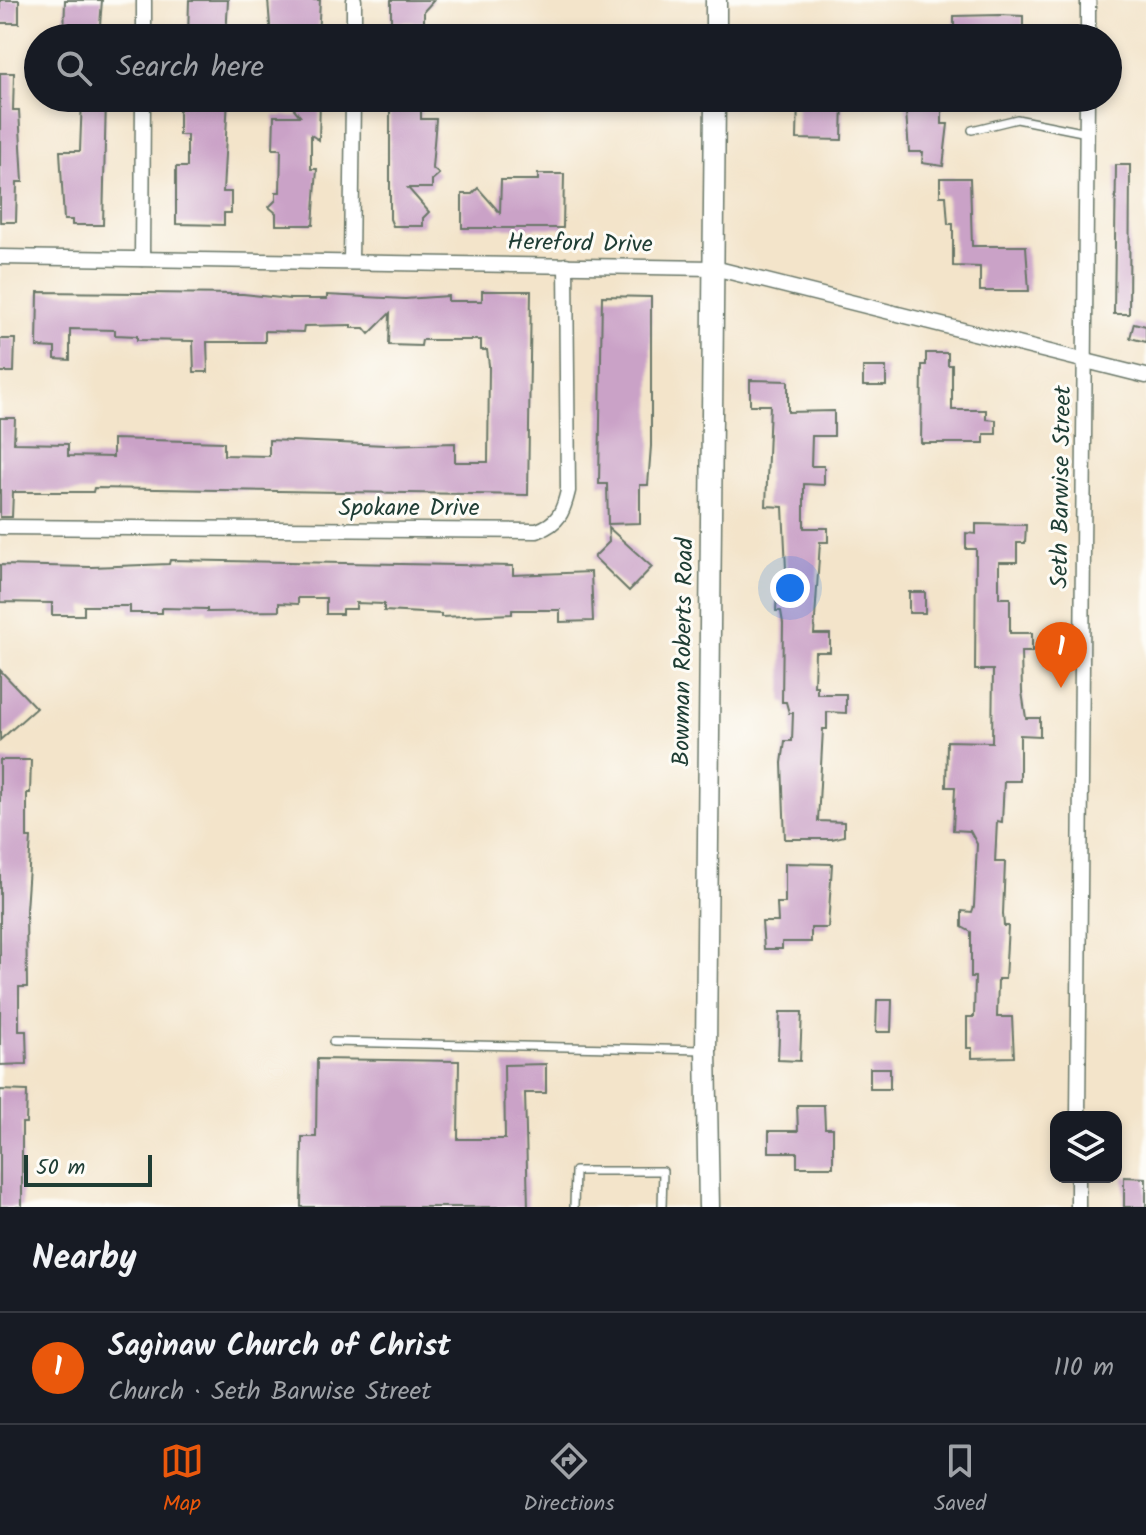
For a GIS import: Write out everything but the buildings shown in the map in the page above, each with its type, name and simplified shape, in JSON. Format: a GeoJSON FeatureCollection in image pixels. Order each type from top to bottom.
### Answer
{"type":"FeatureCollection","features":[{"type":"Feature","properties":{"kind":"street"},"geometry":{"type":"LineString","coordinates":[[144,0],[144,24]]}},
{"type":"Feature","properties":{"kind":"street"},"geometry":{"type":"LineString","coordinates":[[354,0],[354,24]]}},
{"type":"Feature","properties":{"kind":"street"},"geometry":{"type":"LineString","coordinates":[[716,0],[716,24]]}},
{"type":"Feature","properties":{"kind":"street"},"geometry":{"type":"LineString","coordinates":[[1088,0],[1088,24]]}},
{"type":"Feature","properties":{"kind":"street"},"geometry":{"type":"LineString","coordinates":[[142,259],[143,112]]}},
{"type":"Feature","properties":{"kind":"street"},"geometry":{"type":"LineString","coordinates":[[351,262],[353,112]]}},
{"type":"Feature","properties":{"kind":"street","name":"Bowman Roberts Road"},"geometry":{"type":"LineString","coordinates":[[709,1207],[706,1050],[715,112]]}},
{"type":"Feature","properties":{"kind":"street","name":"Seth Barwise Street"},"geometry":{"type":"LineString","coordinates":[[1078,1111],[1087,112]]}},
{"type":"Feature","properties":{"kind":"street","name":"Hereford Drive"},"geometry":{"type":"LineString","coordinates":[[0,257],[714,268],[1146,376]]}},
{"type":"Feature","properties":{"kind":"street","name":"Spokane Drive"},"geometry":{"type":"LineString","coordinates":[[0,527],[537,531],[553,525],[563,513],[568,491],[566,265]]}},
{"type":"Feature","properties":{"kind":"street"},"geometry":{"type":"LineString","coordinates":[[1078,1183],[1078,1207]]}},
{"type":"Feature","properties":{"kind":"lane"},"geometry":{"type":"LineString","coordinates":[[972,130],[1017,119],[1087,133]]}},
{"type":"Feature","properties":{"kind":"lane"},"geometry":{"type":"LineString","coordinates":[[333,1042],[706,1050]]}},
{"type":"Feature","properties":{"kind":"lane"},"geometry":{"type":"LineString","coordinates":[[574,1207],[575,1171],[663,1171],[662,1207]]}},
{"type":"Feature","properties":{"kind":"place","name":"Saginaw Church of Christ"},"geometry":{"type":"Point","coordinates":[1061,688]}}]}
